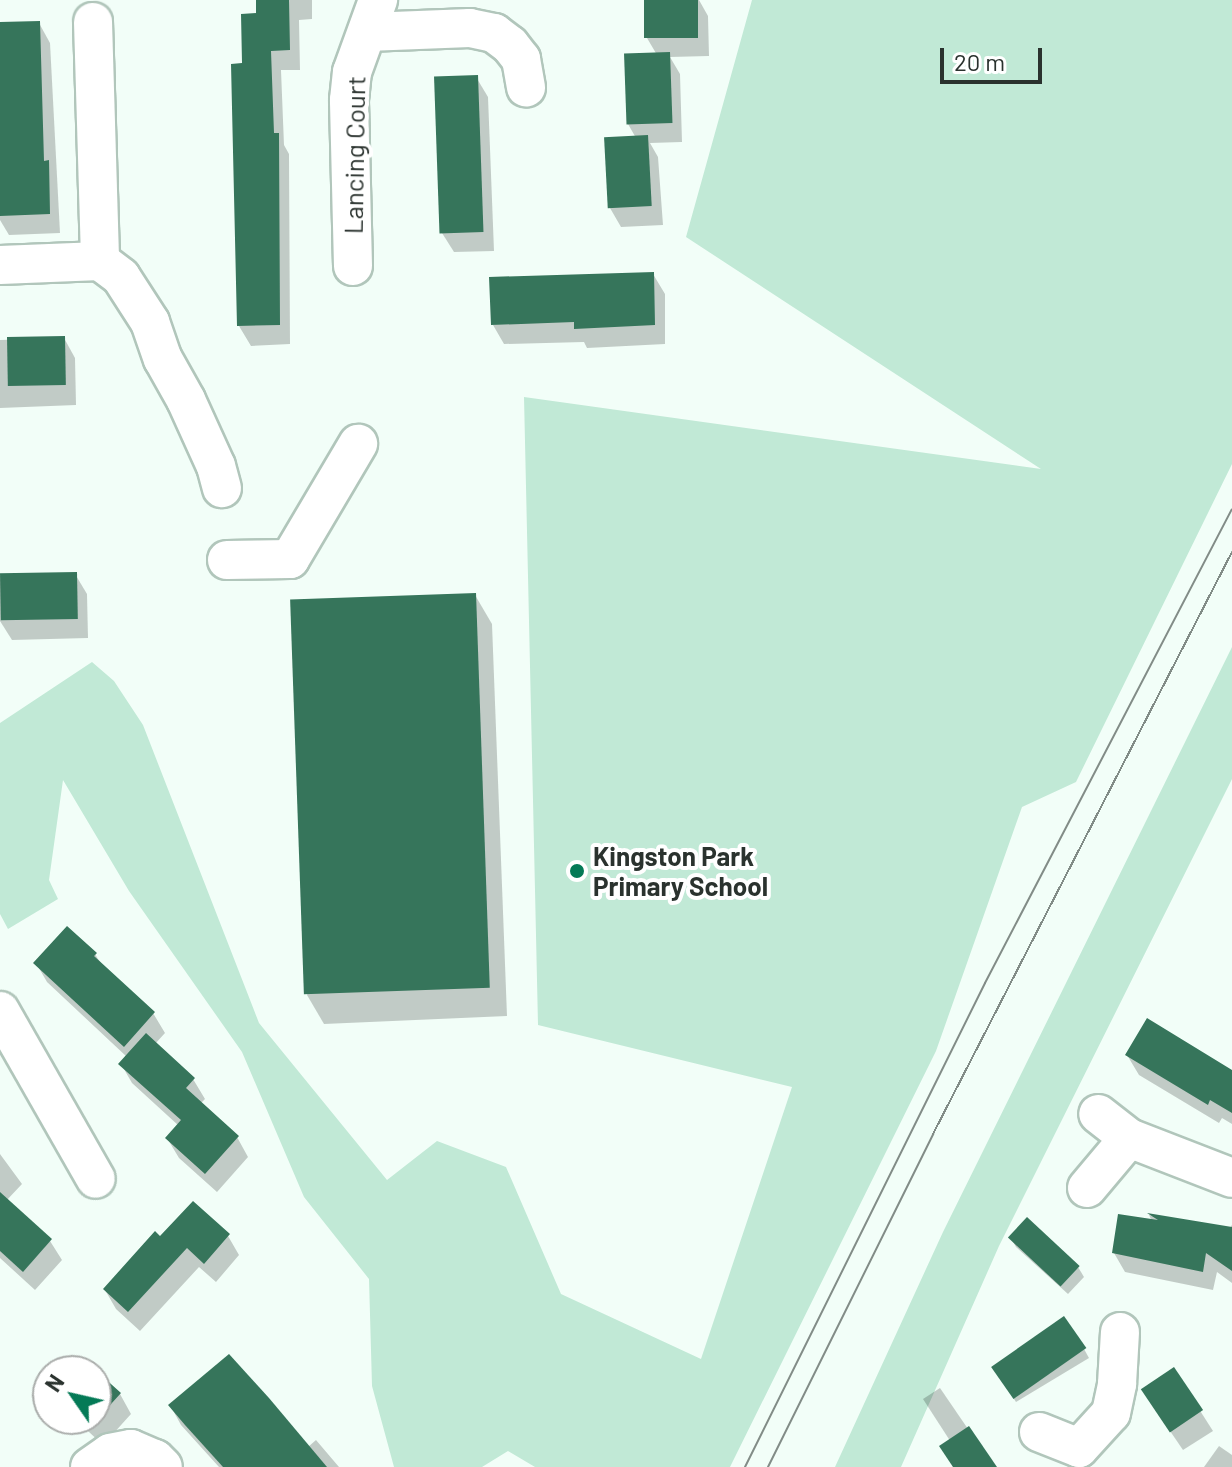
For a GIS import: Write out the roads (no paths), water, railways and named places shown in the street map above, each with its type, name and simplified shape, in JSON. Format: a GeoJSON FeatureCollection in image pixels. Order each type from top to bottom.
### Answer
{"type":"FeatureCollection","features":[{"type":"Feature","properties":{"kind":"street"},"geometry":{"type":"LineString","coordinates":[[372,16],[494,33],[510,45],[521,59],[526,88]]}},
{"type":"Feature","properties":{"kind":"street","name":"Lancing Court"},"geometry":{"type":"LineString","coordinates":[[353,266],[349,100],[352,72],[372,16]]}},
{"type":"Feature","properties":{"kind":"street"},"geometry":{"type":"LineString","coordinates":[[93,22],[100,261]]}},
{"type":"Feature","properties":{"kind":"street"},"geometry":{"type":"LineString","coordinates":[[0,265],[100,261],[121,277],[150,322],[163,359],[186,400],[216,466],[222,488]]}},
{"type":"Feature","properties":{"kind":"street"},"geometry":{"type":"LineString","coordinates":[[227,560],[290,559],[358,444]]}},
{"type":"Feature","properties":{"kind":"street"},"geometry":{"type":"LineString","coordinates":[[0,1011],[96,1179]]}},
{"type":"Feature","properties":{"kind":"street"},"geometry":{"type":"LineString","coordinates":[[1098,1114],[1129,1138],[1232,1178]]}},
{"type":"Feature","properties":{"kind":"street"},"geometry":{"type":"LineString","coordinates":[[1087,1188],[1129,1138]]}},
{"type":"Feature","properties":{"kind":"street"},"geometry":{"type":"LineString","coordinates":[[1039,1432],[1083,1458],[1111,1413],[1117,1384],[1120,1332]]}},
{"type":"Feature","properties":{"kind":"street"},"geometry":{"type":"LineString","coordinates":[[90,1467],[110,1453],[131,1449],[155,1459],[163,1467]]}},
{"type":"Feature","properties":{"kind":"tram line"},"geometry":{"type":"LineString","coordinates":[[745,1467],[985,983],[1232,509]]}},
{"type":"Feature","properties":{"kind":"tram line"},"geometry":{"type":"LineString","coordinates":[[768,1467],[933,1134],[1232,552]]}},
{"type":"Feature","properties":{"kind":"place","name":"Kingston Park Primary School"},"geometry":{"type":"Point","coordinates":[577,871]}}]}
